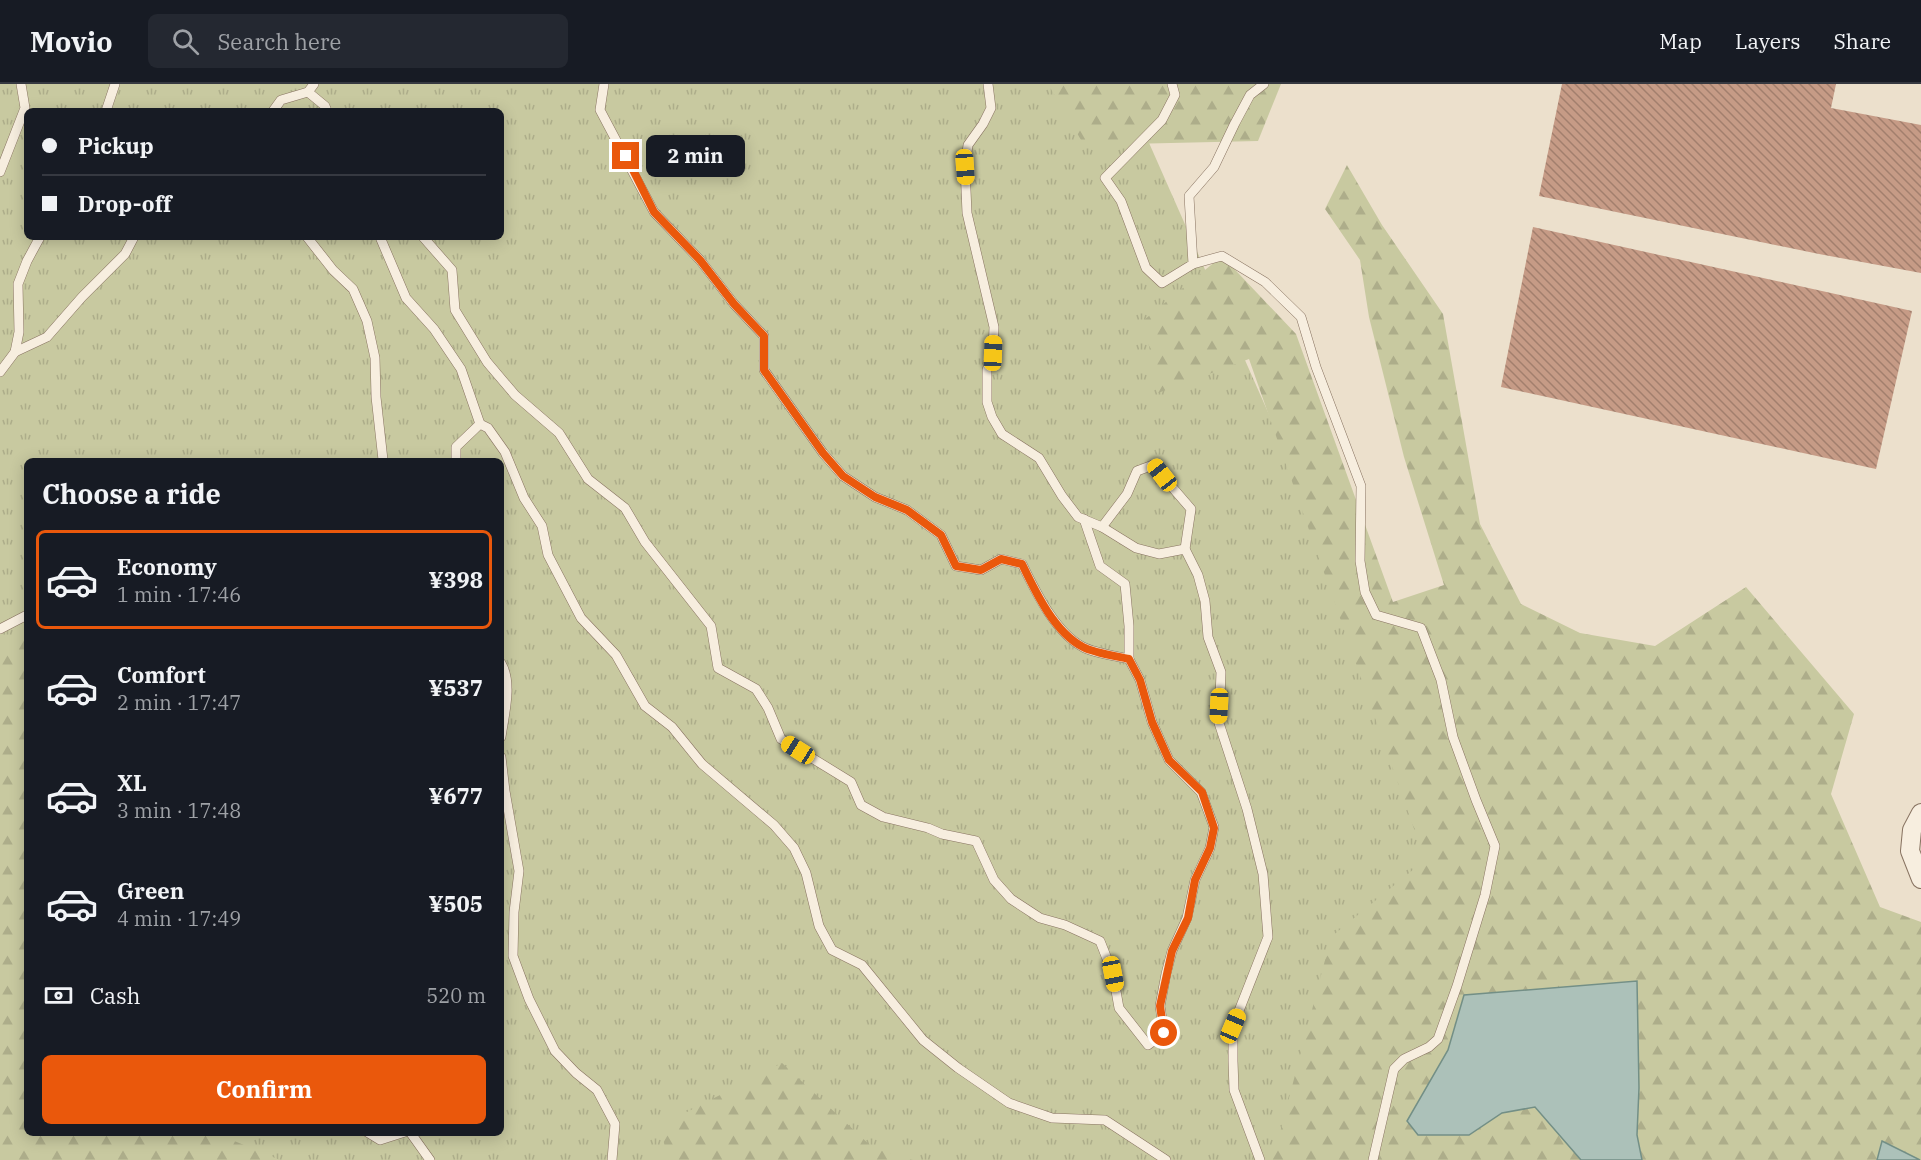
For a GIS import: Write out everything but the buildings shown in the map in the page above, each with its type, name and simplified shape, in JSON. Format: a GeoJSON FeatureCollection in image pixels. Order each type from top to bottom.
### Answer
{"type":"FeatureCollection","features":[{"type":"Feature","properties":{"kind":"street"},"geometry":{"type":"LineString","coordinates":[[1921,813],[1912,830],[1910,851],[1921,879]]}},
{"type":"Feature","properties":{"kind":"lane"},"geometry":{"type":"LineString","coordinates":[[21,84],[25,108]]}},
{"type":"Feature","properties":{"kind":"lane"},"geometry":{"type":"LineString","coordinates":[[107,108],[115,84]]}},
{"type":"Feature","properties":{"kind":"lane"},"geometry":{"type":"LineString","coordinates":[[604,84],[600,110],[654,212],[700,260],[734,304],[764,336],[764,370],[823,453],[843,476],[875,497],[907,510],[941,535],[956,566],[981,570],[1001,559],[1022,564],[1039,598],[1062,630],[1083,648],[1129,659]]}},
{"type":"Feature","properties":{"kind":"lane"},"geometry":{"type":"LineString","coordinates":[[988,84],[991,108],[968,145],[965,167],[968,213],[994,327],[993,353],[987,370],[987,402],[992,417],[1002,434],[1039,458],[1078,517],[1102,527],[1136,548],[1159,554],[1185,549]]}},
{"type":"Feature","properties":{"kind":"lane"},"geometry":{"type":"LineString","coordinates":[[1172,84],[1175,95],[1162,120],[1105,178],[1120,201],[1146,268],[1162,283],[1193,264],[1222,256],[1265,282],[1301,317],[1320,376],[1361,486],[1360,561],[1365,592],[1376,615],[1421,628],[1441,680],[1454,737],[1495,846],[1485,895],[1457,987],[1438,1039],[1429,1047],[1404,1059],[1394,1069],[1373,1160]]}},
{"type":"Feature","properties":{"kind":"lane"},"geometry":{"type":"LineString","coordinates":[[1193,264],[1189,196],[1214,167],[1250,95],[1264,84]]}},
{"type":"Feature","properties":{"kind":"lane"},"geometry":{"type":"LineString","coordinates":[[275,108],[281,100],[311,88],[326,108]]}},
{"type":"Feature","properties":{"kind":"lane"},"geometry":{"type":"LineString","coordinates":[[0,172],[24,111]]}},
{"type":"Feature","properties":{"kind":"lane"},"geometry":{"type":"LineString","coordinates":[[0,372],[15,352],[19,332],[18,284],[38,240]]}},
{"type":"Feature","properties":{"kind":"lane"},"geometry":{"type":"LineString","coordinates":[[15,352],[47,338],[82,297],[125,254],[132,240]]}},
{"type":"Feature","properties":{"kind":"lane"},"geometry":{"type":"LineString","coordinates":[[310,240],[333,270],[353,289],[367,321],[375,358],[376,397],[383,458]]}},
{"type":"Feature","properties":{"kind":"lane"},"geometry":{"type":"LineString","coordinates":[[381,240],[406,298],[434,329],[461,369],[480,424],[488,428],[505,452],[524,498],[542,526],[548,555],[581,618],[616,655],[645,706],[672,727],[702,764],[774,825],[794,848],[806,873],[819,926],[832,950],[862,965],[922,1040],[1009,1103],[1052,1118],[1105,1120],[1166,1160]]}},
{"type":"Feature","properties":{"kind":"lane"},"geometry":{"type":"LineString","coordinates":[[426,240],[452,270],[455,310],[488,362],[515,395],[559,433],[588,479],[625,508],[645,542],[711,626],[718,668],[756,689],[768,708],[781,739],[851,782],[861,805],[883,817],[976,841],[994,880],[1011,899],[1040,918],[1065,925],[1100,941],[1113,974],[1119,1008],[1148,1045],[1164,1033],[1160,1006],[1172,951],[1188,918],[1195,880],[1210,848],[1214,828],[1202,792],[1169,760],[1152,722],[1140,680],[1129,659],[1125,584],[1100,566],[1084,519]]}},
{"type":"Feature","properties":{"kind":"lane"},"geometry":{"type":"LineString","coordinates":[[456,458],[456,447],[480,424]]}},
{"type":"Feature","properties":{"kind":"lane"},"geometry":{"type":"LineString","coordinates":[[1102,527],[1127,494],[1137,471],[1153,465],[1191,509],[1185,549],[1203,592],[1208,637],[1221,672],[1218,723],[1247,809],[1263,874],[1268,937],[1233,1026],[1234,1090],[1260,1160]]}},
{"type":"Feature","properties":{"kind":"lane"},"geometry":{"type":"LineString","coordinates":[[0,629],[24,617]]}},
{"type":"Feature","properties":{"kind":"lane"},"geometry":{"type":"LineString","coordinates":[[504,668],[506,700],[504,715]]}},
{"type":"Feature","properties":{"kind":"lane"},"geometry":{"type":"LineString","coordinates":[[504,782],[519,871],[514,912],[513,956],[529,999],[555,1051],[576,1074],[597,1090],[615,1124],[612,1160]]}},
{"type":"Feature","properties":{"kind":"lane"},"geometry":{"type":"LineString","coordinates":[[374,1136],[380,1140],[392,1136]]}},
{"type":"Feature","properties":{"kind":"lane"},"geometry":{"type":"LineString","coordinates":[[413,1136],[430,1160]]}},
{"type":"Feature","properties":{"kind":"green space"},"geometry":{"type":"Polygon","coordinates":[[[0,84],[1123,84],[1450,824],[1344,1160],[165,1160],[158,1136],[504,1136],[504,458],[24,458],[24,684],[0,672],[0,84]]]}},
{"type":"Feature","properties":{"kind":"green space"},"geometry":{"type":"Polygon","coordinates":[[[1048,84],[1281,84],[1258,141],[1084,145],[1048,84]]]}},
{"type":"Feature","properties":{"kind":"green space"},"geometry":{"type":"Polygon","coordinates":[[[1347,165],[1382,225],[1443,314],[1480,524],[1521,604],[1580,633],[1655,646],[1746,587],[1854,714],[1831,794],[1880,907],[1921,922],[1921,1160],[1261,1160],[1276,1148],[1331,937],[1425,860],[1249,359],[1158,393],[1144,320],[1222,256],[1296,334],[1393,602],[1444,585],[1404,457],[1369,317],[1360,260],[1325,209],[1347,165]]]}},
{"type":"Feature","properties":{"kind":"green space"},"geometry":{"type":"Polygon","coordinates":[[[24,632],[24,1136],[222,1136],[280,1160],[0,1160],[0,644],[24,632]]]}},
{"type":"Feature","properties":{"kind":"green space"},"geometry":{"type":"Polygon","coordinates":[[[782,1063],[873,1148],[913,1160],[668,1160],[660,1126],[782,1063]]]}},
{"type":"Feature","properties":{"kind":"shaded area"},"geometry":{"type":"Polygon","coordinates":[[[1637,981],[1639,1088],[1637,1135],[1642,1160],[1581,1160],[1535,1107],[1502,1113],[1469,1135],[1418,1135],[1407,1121],[1448,1050],[1464,995],[1637,981]]]}},
{"type":"Feature","properties":{"kind":"shaded area"},"geometry":{"type":"Polygon","coordinates":[[[1882,1141],[1920,1160],[1877,1160],[1882,1141]]]}},
{"type":"Feature","properties":{"kind":"route"},"geometry":{"type":"LineString","coordinates":[[626,156],[654,212],[700,260],[734,304],[764,336],[764,370],[823,453],[843,476],[875,497],[907,510],[941,535],[956,566],[981,570],[1001,559],[1022,564],[1039,598],[1062,630],[1083,648],[1129,659],[1140,680],[1152,722],[1169,760],[1202,792],[1214,828],[1210,848],[1195,880],[1188,918],[1172,951],[1166,974],[1160,1006],[1164,1033]]}}]}
